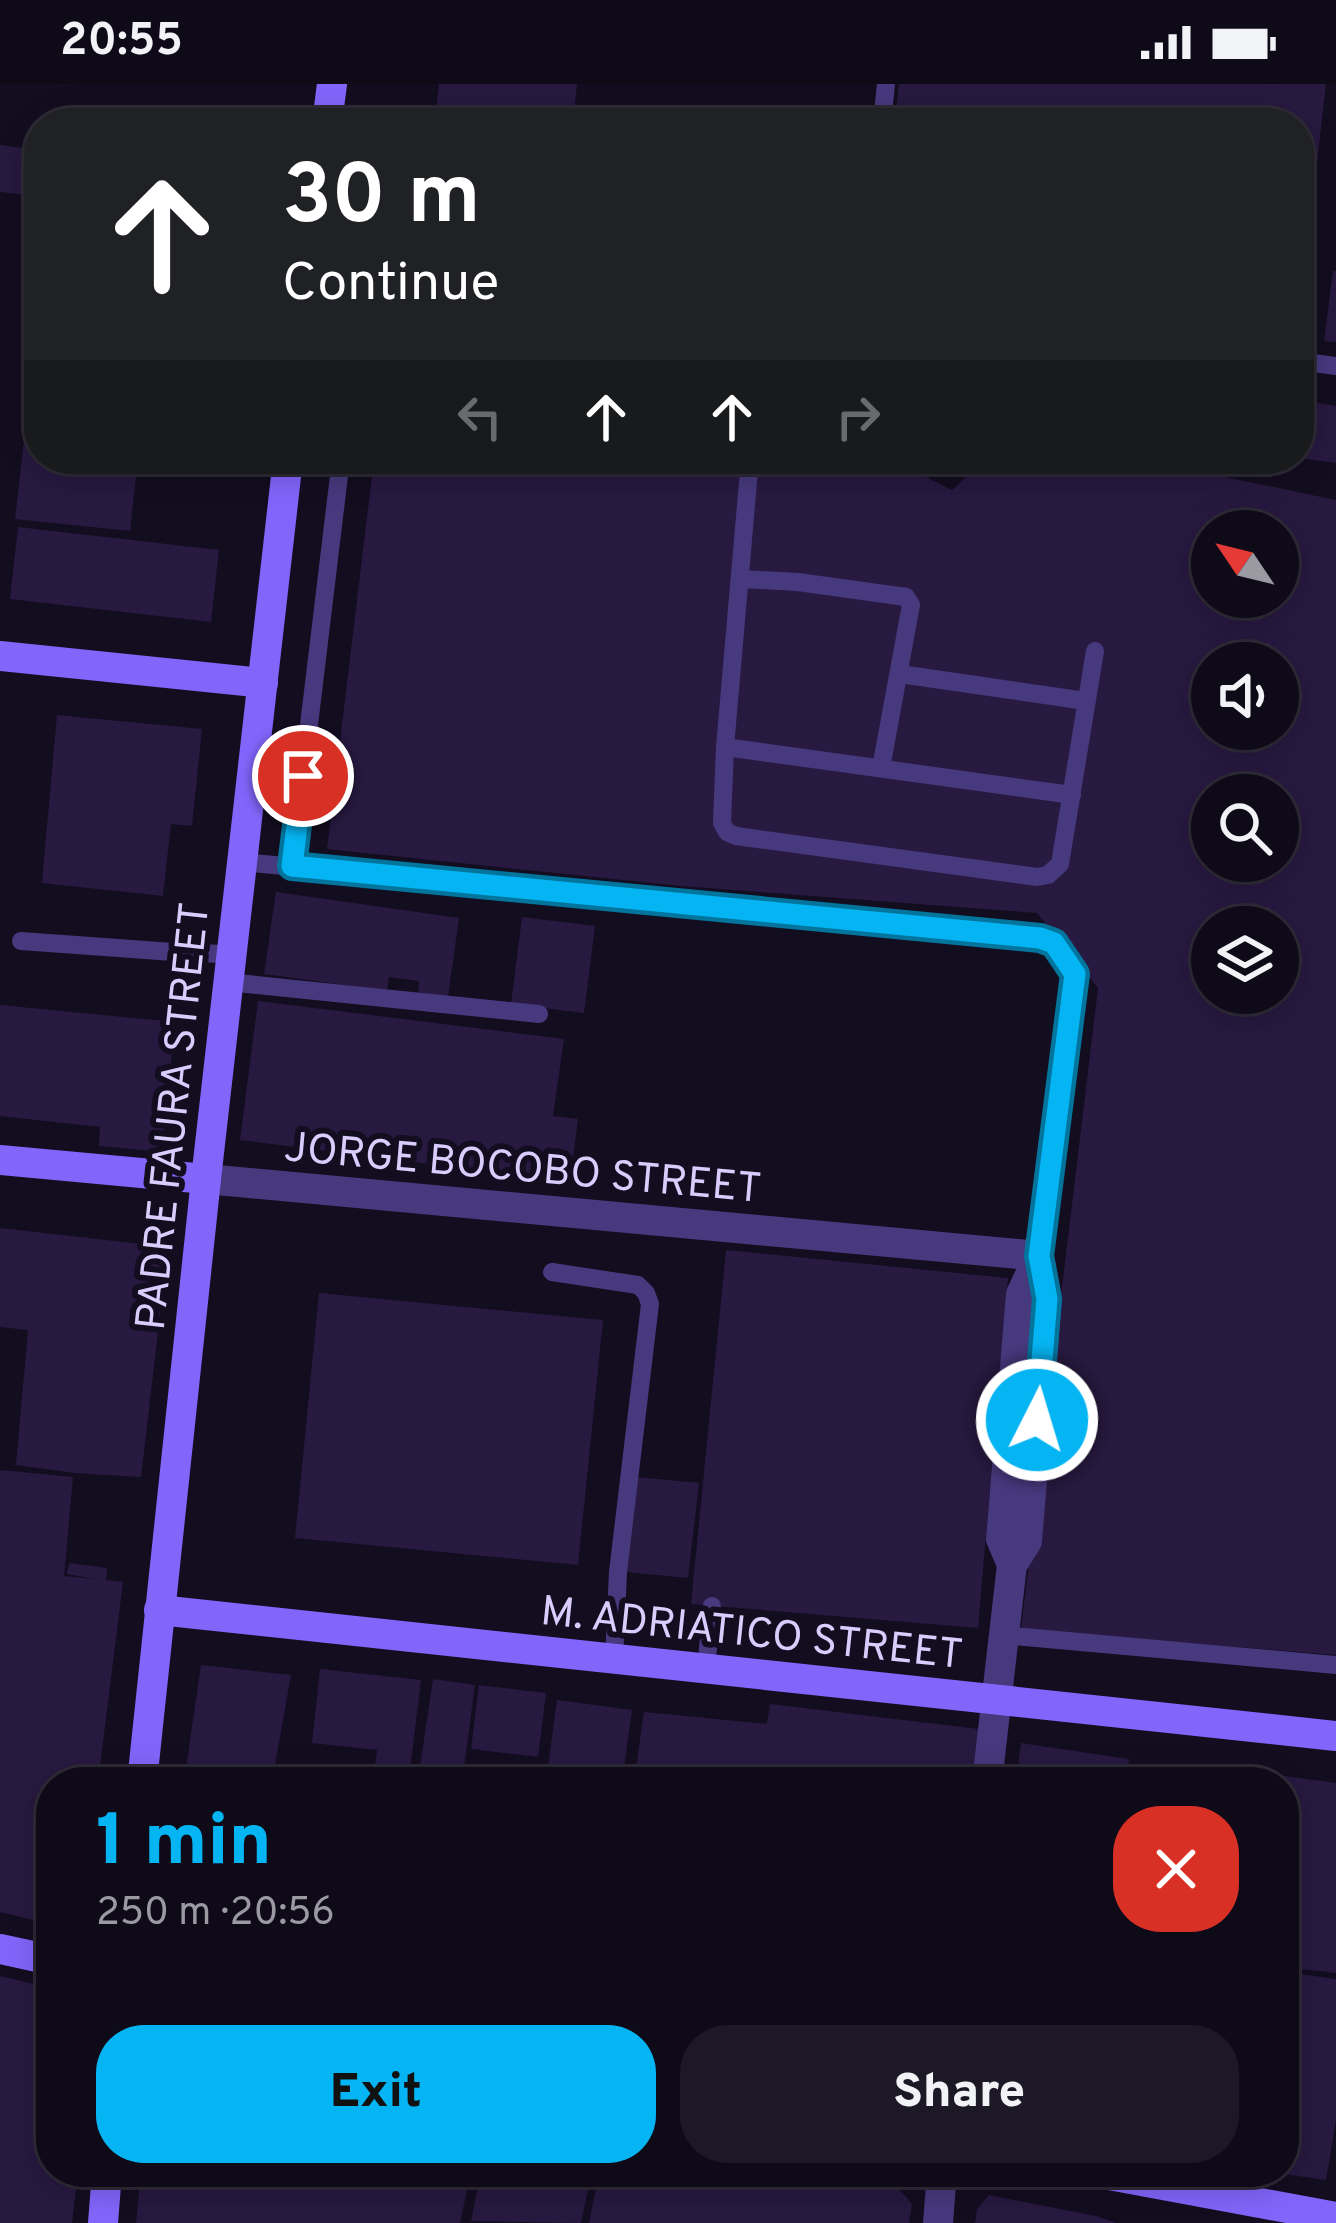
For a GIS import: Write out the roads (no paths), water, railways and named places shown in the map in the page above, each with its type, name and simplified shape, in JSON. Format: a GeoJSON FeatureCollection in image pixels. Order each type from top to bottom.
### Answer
{"type":"FeatureCollection","features":[{"type":"Feature","properties":{"kind":"street","name":"PADRE FAURA STREET"},"geometry":{"type":"LineString","coordinates":[[143,1767],[286,474]]}},
{"type":"Feature","properties":{"kind":"street"},"geometry":{"type":"LineString","coordinates":[[0,656],[262,683]]}},
{"type":"Feature","properties":{"kind":"street","name":"JORGE BOCOBO STREET"},"geometry":{"type":"LineString","coordinates":[[0,1160],[1039,1256]]}},
{"type":"Feature","properties":{"kind":"street"},"geometry":{"type":"LineString","coordinates":[[989,1767],[1012,1565],[1027,1541],[1047,1299],[1039,1256]]}},
{"type":"Feature","properties":{"kind":"street","name":"M. ADRIATICO STREET"},"geometry":{"type":"LineString","coordinates":[[159,1610],[1336,1736]]}},
{"type":"Feature","properties":{"kind":"street"},"geometry":{"type":"LineString","coordinates":[[0,1948],[36,1956]]}},
{"type":"Feature","properties":{"kind":"street"},"geometry":{"type":"LineString","coordinates":[[104,2223],[106,2187]]}},
{"type":"Feature","properties":{"kind":"street"},"geometry":{"type":"LineString","coordinates":[[938,2223],[941,2187]]}},
{"type":"Feature","properties":{"kind":"street"},"geometry":{"type":"LineString","coordinates":[[1174,2187],[1336,2217]]}},
{"type":"Feature","properties":{"kind":"lane"},"geometry":{"type":"LineString","coordinates":[[292,866],[339,474]]}},
{"type":"Feature","properties":{"kind":"lane"},"geometry":{"type":"LineString","coordinates":[[750,474],[725,747],[722,824],[728,832],[1048,875],[1060,864],[1095,651]]}},
{"type":"Feature","properties":{"kind":"lane"},"geometry":{"type":"LineString","coordinates":[[742,579],[906,597],[911,605],[881,768]]}},
{"type":"Feature","properties":{"kind":"lane"},"geometry":{"type":"LineString","coordinates":[[899,674],[1086,700]]}},
{"type":"Feature","properties":{"kind":"lane"},"geometry":{"type":"LineString","coordinates":[[725,747],[1072,795]]}},
{"type":"Feature","properties":{"kind":"lane"},"geometry":{"type":"LineString","coordinates":[[242,862],[1054,943],[1075,974],[1039,1256]]}},
{"type":"Feature","properties":{"kind":"lane"},"geometry":{"type":"LineString","coordinates":[[20,940],[188,953],[230,968],[539,1014]]}},
{"type":"Feature","properties":{"kind":"lane"},"geometry":{"type":"LineString","coordinates":[[552,1272],[638,1285],[650,1304],[618,1572],[614,1659]]}},
{"type":"Feature","properties":{"kind":"lane"},"geometry":{"type":"LineString","coordinates":[[706,1669],[712,1606]]}},
{"type":"Feature","properties":{"kind":"lane"},"geometry":{"type":"LineString","coordinates":[[1004,1635],[1336,1665]]}}]}
